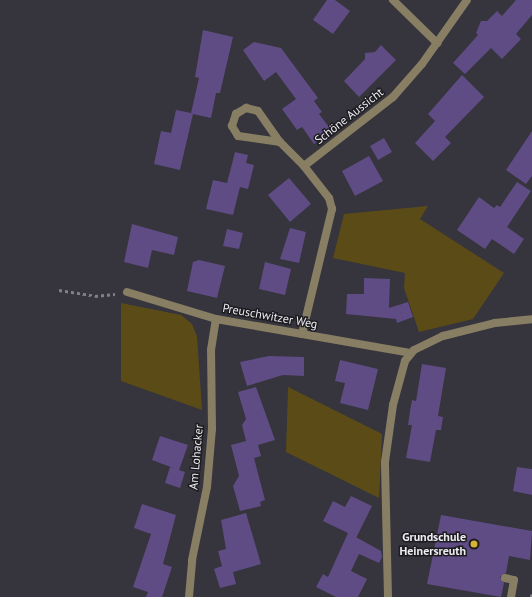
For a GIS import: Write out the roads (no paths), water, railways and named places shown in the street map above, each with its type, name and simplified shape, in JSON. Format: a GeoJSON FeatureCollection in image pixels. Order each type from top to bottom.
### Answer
{"type":"FeatureCollection","features":[{"type":"Feature","properties":{"kind":"street"},"geometry":{"type":"LineString","coordinates":[[393,0],[437,43]]}},
{"type":"Feature","properties":{"kind":"street","name":"Schöne Aussicht"},"geometry":{"type":"LineString","coordinates":[[304,166],[393,97],[437,43],[467,0]]}},
{"type":"Feature","properties":{"kind":"street"},"geometry":{"type":"LineString","coordinates":[[280,142],[238,136],[232,126],[236,114],[246,108],[258,111],[280,142],[304,166],[329,198],[332,209],[302,334]]}},
{"type":"Feature","properties":{"kind":"street","name":"Preuschwitzer Weg"},"geometry":{"type":"LineString","coordinates":[[127,292],[216,319],[410,353]]}},
{"type":"Feature","properties":{"kind":"street","name":"Am Lohacker"},"geometry":{"type":"LineString","coordinates":[[189,597],[192,560],[207,487],[212,429],[211,350],[216,319]]}},
{"type":"Feature","properties":{"kind":"street"},"geometry":{"type":"LineString","coordinates":[[388,597],[385,462],[393,405],[401,371],[410,353],[444,336],[495,323],[532,319]]}},
{"type":"Feature","properties":{"kind":"street"},"geometry":{"type":"LineString","coordinates":[[505,578],[514,580],[511,597]]}},
{"type":"Feature","properties":{"kind":"place","name":"Grundschule Heinersreuth"},"geometry":{"type":"Point","coordinates":[474,544]}}]}
